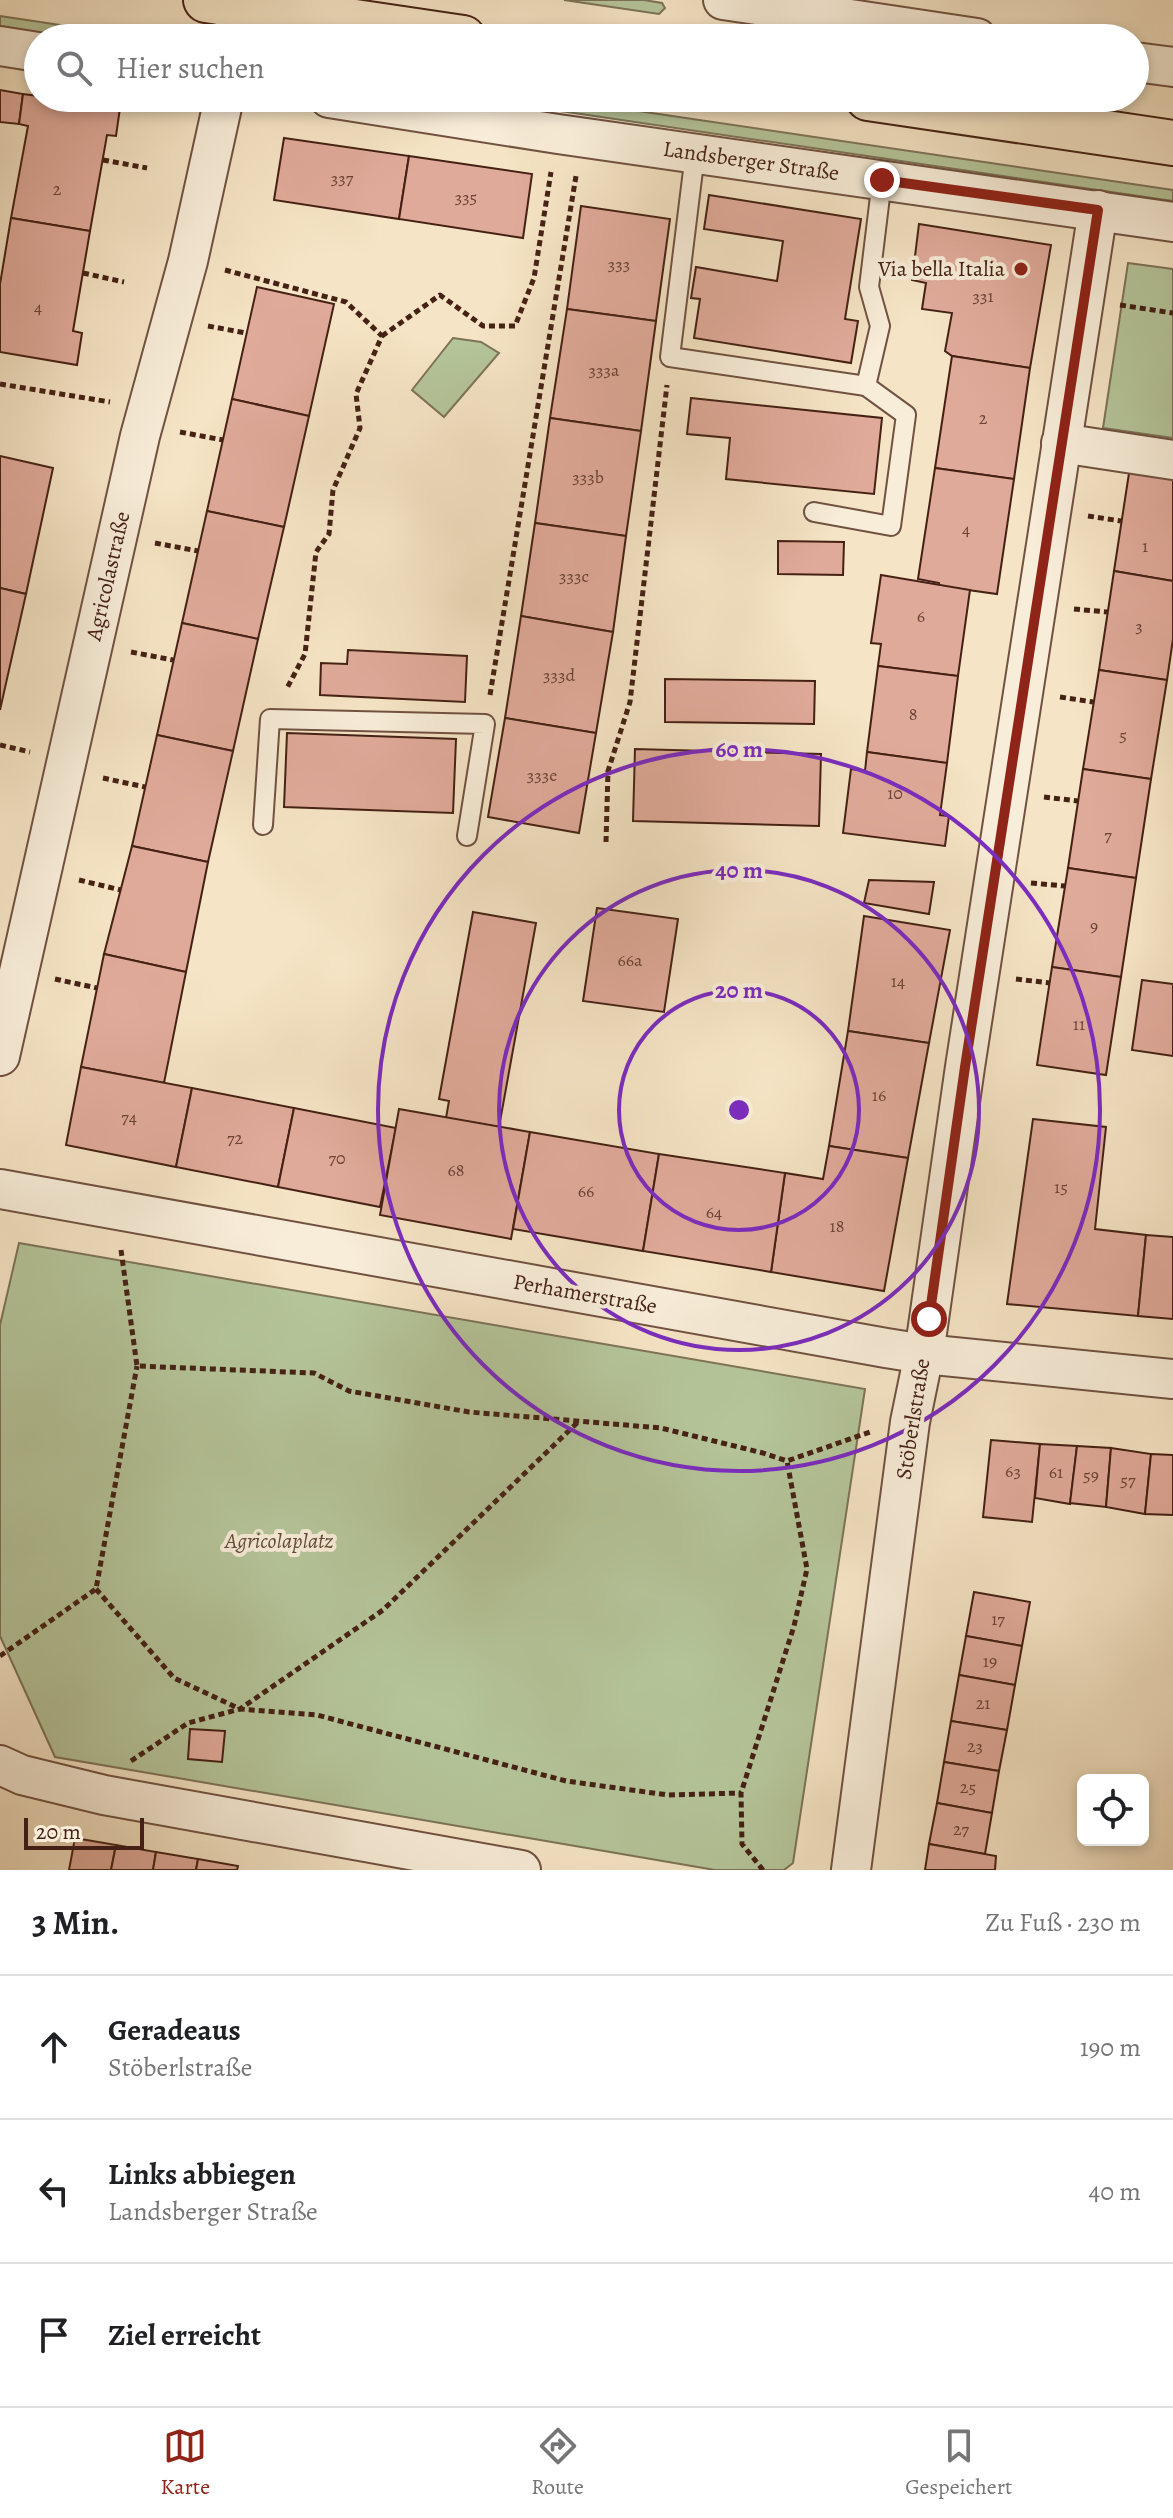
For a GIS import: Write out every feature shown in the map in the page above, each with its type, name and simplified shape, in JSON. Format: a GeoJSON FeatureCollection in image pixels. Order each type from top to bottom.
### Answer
{"type":"FeatureCollection","features":[{"type":"Feature","properties":{"kind":"main road"},"geometry":{"type":"LineString","coordinates":[[229,11],[342,24]]}},
{"type":"Feature","properties":{"kind":"main road"},"geometry":{"type":"LineString","coordinates":[[963,112],[1173,143]]}},
{"type":"Feature","properties":{"kind":"street"},"geometry":{"type":"LineString","coordinates":[[723,0],[883,24]]}},
{"type":"Feature","properties":{"kind":"street"},"geometry":{"type":"LineString","coordinates":[[0,46],[24,50]]}},
{"type":"Feature","properties":{"kind":"street"},"geometry":{"type":"LineString","coordinates":[[1149,64],[1173,67]]}},
{"type":"Feature","properties":{"kind":"street","name":"Agricolastraße"},"geometry":{"type":"LineString","coordinates":[[0,1056],[147,407],[188,261],[221,112]]}},
{"type":"Feature","properties":{"kind":"street","name":"Landsberger Straße"},"geometry":{"type":"LineString","coordinates":[[420,112],[1173,222]]}},
{"type":"Feature","properties":{"kind":"street","name":"Stöberlstraße"},"geometry":{"type":"LineString","coordinates":[[851,1870],[910,1422],[924,1354],[965,1067],[1098,210]]}},
{"type":"Feature","properties":{"kind":"street"},"geometry":{"type":"LineString","coordinates":[[1061,443],[1173,460]]}},
{"type":"Feature","properties":{"kind":"street","name":"Perhamerstraße"},"geometry":{"type":"LineString","coordinates":[[0,1189],[924,1354],[1173,1379]]}},
{"type":"Feature","properties":{"kind":"street"},"geometry":{"type":"LineString","coordinates":[[0,1765],[22,1775],[104,1795],[415,1860],[521,1870]]}},
{"type":"Feature","properties":{"kind":"lane"},"geometry":{"type":"LineString","coordinates":[[695,154],[670,357],[866,386],[906,415],[891,526],[814,512]]}},
{"type":"Feature","properties":{"kind":"lane"},"geometry":{"type":"LineString","coordinates":[[866,386],[880,326],[869,287],[882,180]]}},
{"type":"Feature","properties":{"kind":"lane"},"geometry":{"type":"LineString","coordinates":[[263,825],[270,719],[485,724],[467,836]]}},
{"type":"Feature","properties":{"kind":"path"},"geometry":{"type":"LineString","coordinates":[[270,719],[305,654],[316,552],[329,534],[333,490],[360,428],[356,394],[382,336],[440,295],[483,326],[515,326],[534,278],[570,135]]}},
{"type":"Feature","properties":{"kind":"path"},"geometry":{"type":"LineString","coordinates":[[485,724],[570,135]]}},
{"type":"Feature","properties":{"kind":"path"},"geometry":{"type":"LineString","coordinates":[[103,160],[147,168]]}},
{"type":"Feature","properties":{"kind":"path"},"geometry":{"type":"LineString","coordinates":[[188,261],[346,302],[382,336]]}},
{"type":"Feature","properties":{"kind":"path"},"geometry":{"type":"LineString","coordinates":[[83,273],[124,282]]}},
{"type":"Feature","properties":{"kind":"path"},"geometry":{"type":"LineString","coordinates":[[1084,300],[1173,313]]}},
{"type":"Feature","properties":{"kind":"path"},"geometry":{"type":"LineString","coordinates":[[606,842],[608,771],[630,702],[670,357]]}},
{"type":"Feature","properties":{"kind":"path"},"geometry":{"type":"LineString","coordinates":[[0,384],[147,407]]}},
{"type":"Feature","properties":{"kind":"path"},"geometry":{"type":"LineString","coordinates":[[1096,517],[1121,521]]}},
{"type":"Feature","properties":{"kind":"path"},"geometry":{"type":"LineString","coordinates":[[1082,610],[1107,612]]}},
{"type":"Feature","properties":{"kind":"path"},"geometry":{"type":"LineString","coordinates":[[1067,698],[1093,702]]}},
{"type":"Feature","properties":{"kind":"path"},"geometry":{"type":"LineString","coordinates":[[1050,798],[1078,801]]}},
{"type":"Feature","properties":{"kind":"path"},"geometry":{"type":"LineString","coordinates":[[1038,884],[1065,886]]}},
{"type":"Feature","properties":{"kind":"path"},"geometry":{"type":"LineString","coordinates":[[1024,980],[1050,983]]}},
{"type":"Feature","properties":{"kind":"path"},"geometry":{"type":"LineString","coordinates":[[0,1656],[96,1589],[137,1366],[121,1249]]}},
{"type":"Feature","properties":{"kind":"path"},"geometry":{"type":"LineString","coordinates":[[137,1366],[314,1373],[349,1391],[469,1412],[661,1428],[787,1461],[858,1435],[910,1422]]}},
{"type":"Feature","properties":{"kind":"path"},"geometry":{"type":"LineString","coordinates":[[240,1709],[383,1610],[580,1420]]}},
{"type":"Feature","properties":{"kind":"path"},"geometry":{"type":"LineString","coordinates":[[763,1870],[742,1844],[741,1793],[794,1626],[807,1569],[787,1461]]}},
{"type":"Feature","properties":{"kind":"path"},"geometry":{"type":"LineString","coordinates":[[96,1589],[174,1678],[240,1709]]}},
{"type":"Feature","properties":{"kind":"path"},"geometry":{"type":"LineString","coordinates":[[104,1795],[121,1767],[188,1723],[240,1709],[317,1715],[566,1781],[668,1795],[741,1793]]}},
{"type":"Feature","properties":{"kind":"green space"},"geometry":{"type":"Polygon","coordinates":[[[564,0],[644,0],[662,3],[665,8],[659,14],[564,0]]]}},
{"type":"Feature","properties":{"kind":"green space"},"geometry":{"type":"Polygon","coordinates":[[[0,16],[53,24],[24,24],[24,31],[0,28],[0,16]]]}},
{"type":"Feature","properties":{"kind":"green space"},"geometry":{"type":"Polygon","coordinates":[[[567,112],[645,112],[1173,190],[1173,201],[567,112]]]}},
{"type":"Feature","properties":{"kind":"green space"},"geometry":{"type":"Polygon","coordinates":[[[1128,263],[1173,269],[1173,438],[1103,428],[1128,263]]]}},
{"type":"Feature","properties":{"kind":"green space"},"geometry":{"type":"Polygon","coordinates":[[[453,338],[481,342],[499,353],[444,417],[412,390],[453,338]]]}},
{"type":"Feature","properties":{"kind":"green space","name":"Agricolaplatz"},"geometry":{"type":"Polygon","coordinates":[[[19,1243],[865,1389],[793,1863],[784,1870],[715,1870],[55,1757],[0,1636],[0,1325],[19,1243]]]}},
{"type":"Feature","properties":{"kind":"building"},"geometry":{"type":"Polygon","coordinates":[[[0,90],[23,94],[19,124],[0,122],[0,90]]]}},
{"type":"Feature","properties":{"kind":"building"},"geometry":{"type":"Polygon","coordinates":[[[23,94],[24,112],[119,112],[116,136],[107,135],[90,231],[11,218],[28,126],[19,124],[23,94]]]}},
{"type":"Feature","properties":{"kind":"building"},"geometry":{"type":"Polygon","coordinates":[[[284,138],[409,156],[399,219],[274,200],[284,138]]]}},
{"type":"Feature","properties":{"kind":"building"},"geometry":{"type":"Polygon","coordinates":[[[409,156],[532,174],[523,238],[399,219],[409,156]]]}},
{"type":"Feature","properties":{"kind":"building"},"geometry":{"type":"Polygon","coordinates":[[[709,195],[861,219],[845,319],[858,321],[851,363],[694,338],[700,299],[691,298],[696,267],[777,281],[783,241],[704,229],[709,195]]]}},
{"type":"Feature","properties":{"kind":"building"},"geometry":{"type":"Polygon","coordinates":[[[581,206],[670,219],[656,321],[567,309],[581,206]]]}},
{"type":"Feature","properties":{"kind":"building"},"geometry":{"type":"Polygon","coordinates":[[[11,218],[90,231],[73,331],[82,333],[77,365],[0,352],[0,284],[11,218]]]}},
{"type":"Feature","properties":{"kind":"building"},"geometry":{"type":"Polygon","coordinates":[[[919,224],[1051,245],[1030,368],[952,356],[945,351],[952,313],[922,309],[926,283],[912,280],[919,224]]]}},
{"type":"Feature","properties":{"kind":"building"},"geometry":{"type":"Polygon","coordinates":[[[257,287],[334,304],[309,416],[232,399],[257,287]]]}},
{"type":"Feature","properties":{"kind":"building"},"geometry":{"type":"Polygon","coordinates":[[[567,309],[656,321],[641,431],[550,418],[567,309]]]}},
{"type":"Feature","properties":{"kind":"building"},"geometry":{"type":"Polygon","coordinates":[[[952,356],[1030,368],[1014,479],[935,468],[952,356]]]}},
{"type":"Feature","properties":{"kind":"building"},"geometry":{"type":"Polygon","coordinates":[[[691,398],[882,418],[874,494],[726,479],[730,438],[687,434],[691,398]]]}},
{"type":"Feature","properties":{"kind":"building"},"geometry":{"type":"Polygon","coordinates":[[[232,399],[309,416],[284,527],[207,511],[232,399]]]}},
{"type":"Feature","properties":{"kind":"building"},"geometry":{"type":"Polygon","coordinates":[[[550,418],[641,431],[626,536],[535,523],[550,418]]]}},
{"type":"Feature","properties":{"kind":"building"},"geometry":{"type":"Polygon","coordinates":[[[0,456],[53,468],[26,594],[0,588],[0,456]]]}},
{"type":"Feature","properties":{"kind":"building"},"geometry":{"type":"Polygon","coordinates":[[[935,468],[1014,479],[997,594],[939,586],[939,583],[918,579],[935,468]]]}},
{"type":"Feature","properties":{"kind":"building"},"geometry":{"type":"Polygon","coordinates":[[[1129,473],[1173,479],[1173,581],[1114,571],[1129,473]]]}},
{"type":"Feature","properties":{"kind":"building"},"geometry":{"type":"Polygon","coordinates":[[[207,511],[284,527],[258,639],[182,623],[207,511]]]}},
{"type":"Feature","properties":{"kind":"building"},"geometry":{"type":"Polygon","coordinates":[[[535,523],[626,536],[613,632],[521,616],[535,523]]]}},
{"type":"Feature","properties":{"kind":"building"},"geometry":{"type":"Polygon","coordinates":[[[778,541],[844,542],[843,575],[778,574],[778,541]]]}},
{"type":"Feature","properties":{"kind":"building"},"geometry":{"type":"Polygon","coordinates":[[[1114,571],[1173,581],[1173,639],[1167,680],[1099,670],[1114,571]]]}},
{"type":"Feature","properties":{"kind":"building"},"geometry":{"type":"Polygon","coordinates":[[[881,575],[970,590],[958,676],[878,666],[881,644],[871,643],[881,575]]]}},
{"type":"Feature","properties":{"kind":"building"},"geometry":{"type":"Polygon","coordinates":[[[0,588],[26,594],[0,710],[0,588]]]}},
{"type":"Feature","properties":{"kind":"building"},"geometry":{"type":"Polygon","coordinates":[[[521,616],[613,632],[596,733],[505,718],[521,616]]]}},
{"type":"Feature","properties":{"kind":"building"},"geometry":{"type":"Polygon","coordinates":[[[182,623],[258,639],[233,751],[157,735],[182,623]]]}},
{"type":"Feature","properties":{"kind":"building"},"geometry":{"type":"Polygon","coordinates":[[[348,650],[467,656],[465,702],[320,695],[321,663],[347,664],[348,650]]]}},
{"type":"Feature","properties":{"kind":"building"},"geometry":{"type":"Polygon","coordinates":[[[878,666],[958,676],[947,763],[867,752],[878,666]]]}},
{"type":"Feature","properties":{"kind":"building"},"geometry":{"type":"Polygon","coordinates":[[[1099,670],[1167,680],[1151,779],[1083,769],[1099,670]]]}},
{"type":"Feature","properties":{"kind":"building"},"geometry":{"type":"Polygon","coordinates":[[[665,679],[815,681],[814,724],[665,722],[665,679]]]}},
{"type":"Feature","properties":{"kind":"building"},"geometry":{"type":"Polygon","coordinates":[[[505,718],[596,733],[579,833],[488,817],[505,718]]]}},
{"type":"Feature","properties":{"kind":"building"},"geometry":{"type":"Polygon","coordinates":[[[287,733],[456,739],[453,813],[284,807],[287,733]]]}},
{"type":"Feature","properties":{"kind":"building"},"geometry":{"type":"Polygon","coordinates":[[[157,735],[233,751],[208,862],[132,846],[157,735]]]}},
{"type":"Feature","properties":{"kind":"building"},"geometry":{"type":"Polygon","coordinates":[[[635,749],[821,754],[819,826],[633,821],[635,749]]]}},
{"type":"Feature","properties":{"kind":"building"},"geometry":{"type":"Polygon","coordinates":[[[867,752],[947,763],[940,815],[949,816],[945,846],[843,833],[851,769],[865,771],[867,752]]]}},
{"type":"Feature","properties":{"kind":"building"},"geometry":{"type":"Polygon","coordinates":[[[1083,769],[1151,779],[1136,878],[1068,868],[1083,769]]]}},
{"type":"Feature","properties":{"kind":"building"},"geometry":{"type":"Polygon","coordinates":[[[132,846],[208,862],[186,972],[104,954],[132,846]]]}},
{"type":"Feature","properties":{"kind":"building"},"geometry":{"type":"Polygon","coordinates":[[[1068,868],[1136,878],[1121,977],[1052,967],[1068,868]]]}},
{"type":"Feature","properties":{"kind":"building"},"geometry":{"type":"Polygon","coordinates":[[[869,880],[934,882],[929,914],[864,903],[869,880]]]}},
{"type":"Feature","properties":{"kind":"building"},"geometry":{"type":"Polygon","coordinates":[[[597,908],[678,919],[664,1012],[583,1001],[597,908]]]}},
{"type":"Feature","properties":{"kind":"building"},"geometry":{"type":"Polygon","coordinates":[[[473,912],[536,923],[499,1127],[446,1118],[449,1101],[439,1099],[473,912]]]}},
{"type":"Feature","properties":{"kind":"building"},"geometry":{"type":"Polygon","coordinates":[[[864,916],[950,930],[929,1043],[848,1031],[864,916]]]}},
{"type":"Feature","properties":{"kind":"building"},"geometry":{"type":"Polygon","coordinates":[[[104,954],[186,972],[164,1083],[81,1067],[104,954]]]}},
{"type":"Feature","properties":{"kind":"building"},"geometry":{"type":"Polygon","coordinates":[[[1052,967],[1121,977],[1106,1075],[1037,1065],[1052,967]]]}},
{"type":"Feature","properties":{"kind":"building"},"geometry":{"type":"Polygon","coordinates":[[[1142,980],[1173,984],[1173,1056],[1132,1050],[1142,980]]]}},
{"type":"Feature","properties":{"kind":"building"},"geometry":{"type":"Polygon","coordinates":[[[848,1031],[929,1043],[908,1158],[829,1146],[848,1031]]]}},
{"type":"Feature","properties":{"kind":"building"},"geometry":{"type":"Polygon","coordinates":[[[81,1067],[192,1088],[176,1167],[66,1145],[81,1067]]]}},
{"type":"Feature","properties":{"kind":"building"},"geometry":{"type":"Polygon","coordinates":[[[192,1088],[294,1108],[278,1187],[176,1167],[192,1088]]]}},
{"type":"Feature","properties":{"kind":"building"},"geometry":{"type":"Polygon","coordinates":[[[294,1108],[396,1128],[380,1207],[278,1187],[294,1108]]]}},
{"type":"Feature","properties":{"kind":"building"},"geometry":{"type":"Polygon","coordinates":[[[399,1109],[530,1132],[511,1239],[380,1215],[399,1109]]]}},
{"type":"Feature","properties":{"kind":"building"},"geometry":{"type":"Polygon","coordinates":[[[1033,1119],[1106,1127],[1095,1229],[1146,1235],[1138,1316],[1007,1304],[1033,1119]]]}},
{"type":"Feature","properties":{"kind":"building"},"geometry":{"type":"Polygon","coordinates":[[[530,1132],[659,1154],[643,1251],[513,1229],[530,1132]]]}},
{"type":"Feature","properties":{"kind":"building"},"geometry":{"type":"Polygon","coordinates":[[[829,1146],[908,1158],[884,1291],[771,1272],[785,1173],[823,1179],[829,1146]]]}},
{"type":"Feature","properties":{"kind":"building"},"geometry":{"type":"Polygon","coordinates":[[[659,1154],[785,1173],[771,1272],[643,1251],[659,1154]]]}},
{"type":"Feature","properties":{"kind":"building"},"geometry":{"type":"Polygon","coordinates":[[[1146,1235],[1173,1237],[1173,1319],[1138,1316],[1146,1235]]]}},
{"type":"Feature","properties":{"kind":"building"},"geometry":{"type":"Polygon","coordinates":[[[991,1440],[1040,1444],[1032,1522],[983,1517],[991,1440]]]}},
{"type":"Feature","properties":{"kind":"building"},"geometry":{"type":"Polygon","coordinates":[[[1040,1444],[1077,1446],[1070,1504],[1035,1498],[1040,1444]]]}},
{"type":"Feature","properties":{"kind":"building"},"geometry":{"type":"Polygon","coordinates":[[[1077,1446],[1111,1448],[1106,1507],[1070,1503],[1077,1446]]]}},
{"type":"Feature","properties":{"kind":"building"},"geometry":{"type":"Polygon","coordinates":[[[1111,1448],[1151,1454],[1145,1514],[1106,1507],[1111,1448]]]}},
{"type":"Feature","properties":{"kind":"building"},"geometry":{"type":"Polygon","coordinates":[[[1151,1454],[1173,1455],[1173,1515],[1145,1514],[1151,1454]]]}},
{"type":"Feature","properties":{"kind":"building"},"geometry":{"type":"Polygon","coordinates":[[[974,1592],[1030,1602],[1022,1646],[966,1636],[974,1592]]]}},
{"type":"Feature","properties":{"kind":"building"},"geometry":{"type":"Polygon","coordinates":[[[966,1636],[1022,1646],[1015,1685],[959,1675],[966,1636]]]}},
{"type":"Feature","properties":{"kind":"building"},"geometry":{"type":"Polygon","coordinates":[[[959,1675],[1015,1685],[1007,1730],[951,1721],[959,1675]]]}},
{"type":"Feature","properties":{"kind":"building"},"geometry":{"type":"Polygon","coordinates":[[[951,1721],[1007,1730],[999,1771],[944,1762],[951,1721]]]}},
{"type":"Feature","properties":{"kind":"building"},"geometry":{"type":"Polygon","coordinates":[[[190,1729],[225,1731],[222,1762],[188,1759],[190,1729]]]}},
{"type":"Feature","properties":{"kind":"building"},"geometry":{"type":"Polygon","coordinates":[[[944,1762],[999,1771],[992,1813],[937,1803],[944,1762]]]}},
{"type":"Feature","properties":{"kind":"building"},"geometry":{"type":"Polygon","coordinates":[[[937,1803],[992,1813],[985,1854],[929,1844],[937,1803]]]}},
{"type":"Feature","properties":{"kind":"building"},"geometry":{"type":"Polygon","coordinates":[[[75,1838],[116,1845],[111,1870],[69,1870],[75,1838]]]}},
{"type":"Feature","properties":{"kind":"building"},"geometry":{"type":"Polygon","coordinates":[[[929,1844],[996,1856],[995,1870],[925,1870],[929,1844]]]}},
{"type":"Feature","properties":{"kind":"building"},"geometry":{"type":"Polygon","coordinates":[[[116,1845],[156,1852],[153,1870],[111,1870],[116,1845]]]}},
{"type":"Feature","properties":{"kind":"building"},"geometry":{"type":"Polygon","coordinates":[[[156,1852],[198,1859],[196,1870],[153,1870],[156,1852]]]}},
{"type":"Feature","properties":{"kind":"building"},"geometry":{"type":"Polygon","coordinates":[[[198,1859],[238,1866],[237,1870],[196,1870],[198,1859]]]}},
{"type":"Feature","properties":{"kind":"place","name":"Via bella Italia"},"geometry":{"type":"Point","coordinates":[1021,269]}},
{"type":"Feature","properties":{"kind":"route"},"geometry":{"type":"LineString","coordinates":[[882,180],[1098,210],[929,1319]]}}]}
